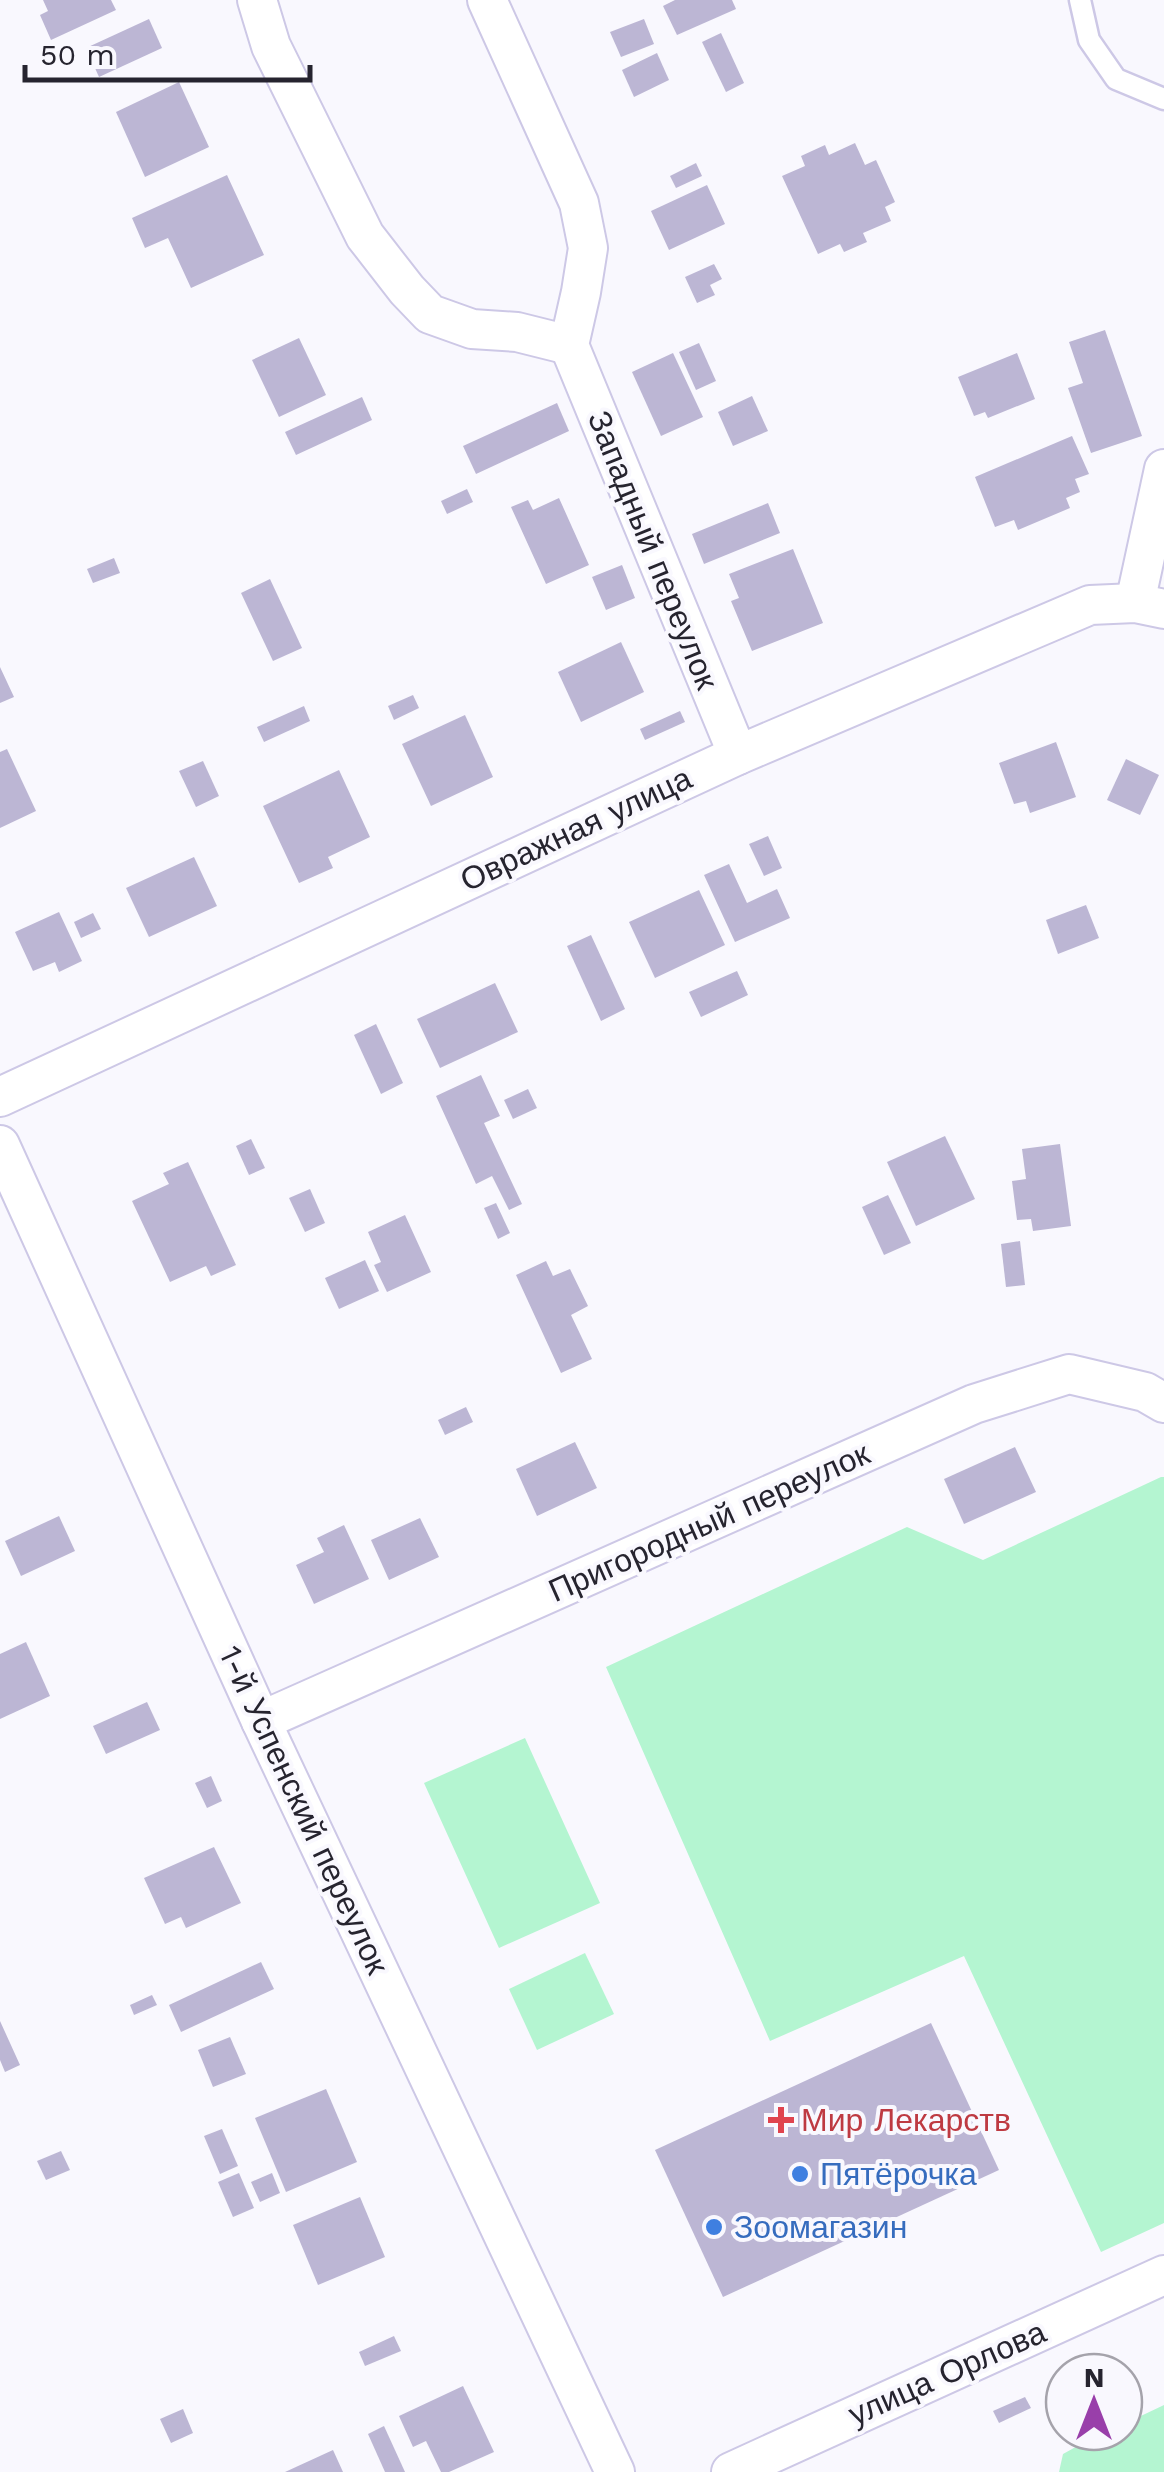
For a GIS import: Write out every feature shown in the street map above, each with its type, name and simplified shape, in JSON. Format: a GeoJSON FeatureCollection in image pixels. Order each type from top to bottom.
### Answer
{"type":"FeatureCollection","features":[{"type":"Feature","properties":{"kind":"street"},"geometry":{"type":"LineString","coordinates":[[258,0],[270,46],[365,236],[407,290],[430,314],[472,329],[517,332],[568,344],[582,292],[588,248],[579,203],[487,0]]}},
{"type":"Feature","properties":{"kind":"street","name":"Западный переулок"},"geometry":{"type":"LineString","coordinates":[[568,344],[738,755]]}},
{"type":"Feature","properties":{"kind":"street"},"geometry":{"type":"LineString","coordinates":[[1149,606],[1164,469]]}},
{"type":"Feature","properties":{"kind":"street","name":"Овражная улица"},"geometry":{"type":"LineString","coordinates":[[0,1097],[738,755],[1090,604],[1149,606]]}},
{"type":"Feature","properties":{"kind":"street","name":"1-й Успенский переулок"},"geometry":{"type":"LineString","coordinates":[[0,1146],[261,1721],[614,2472]]}},
{"type":"Feature","properties":{"kind":"street","name":"Пригородный переулок"},"geometry":{"type":"LineString","coordinates":[[261,1721],[974,1404],[1069,1374],[1144,1392],[1164,1403]]}},
{"type":"Feature","properties":{"kind":"street","name":"улица Орлова"},"geometry":{"type":"LineString","coordinates":[[731,2472],[777,2461],[1164,2274]]}},
{"type":"Feature","properties":{"kind":"lane"},"geometry":{"type":"LineString","coordinates":[[1080,0],[1089,40],[1116,79],[1164,98]]}},
{"type":"Feature","properties":{"kind":"green space"},"geometry":{"type":"Polygon","coordinates":[[[1161,1477],[1164,2223],[1101,2252],[964,1956],[770,2041],[606,1667],[907,1527],[983,1560],[1161,1477]]]}},
{"type":"Feature","properties":{"kind":"green space"},"geometry":{"type":"Polygon","coordinates":[[[525,1738],[600,1903],[499,1948],[424,1783],[525,1738]]]}},
{"type":"Feature","properties":{"kind":"green space"},"geometry":{"type":"Polygon","coordinates":[[[585,1953],[614,2014],[537,2050],[509,1989],[585,1953]]]}},
{"type":"Feature","properties":{"kind":"green space"},"geometry":{"type":"Polygon","coordinates":[[[1164,2405],[1164,2472],[1059,2472],[1067,2452],[1144,2452],[1144,2414],[1164,2405]]]}},
{"type":"Feature","properties":{"kind":"building"},"geometry":{"type":"Polygon","coordinates":[[[43,0],[111,0],[116,10],[51,40],[40,15],[48,11],[43,0]]]}},
{"type":"Feature","properties":{"kind":"building"},"geometry":{"type":"Polygon","coordinates":[[[675,0],[732,0],[736,9],[677,35],[663,6],[675,0]]]}},
{"type":"Feature","properties":{"kind":"building"},"geometry":{"type":"Polygon","coordinates":[[[149,19],[162,48],[99,77],[86,48],[149,19]]]}},
{"type":"Feature","properties":{"kind":"building"},"geometry":{"type":"Polygon","coordinates":[[[644,19],[654,44],[621,57],[610,32],[644,19]]]}},
{"type":"Feature","properties":{"kind":"building"},"geometry":{"type":"Polygon","coordinates":[[[721,33],[744,83],[726,92],[702,42],[721,33]]]}},
{"type":"Feature","properties":{"kind":"building"},"geometry":{"type":"Polygon","coordinates":[[[657,53],[669,80],[634,97],[622,70],[657,53]]]}},
{"type":"Feature","properties":{"kind":"building"},"geometry":{"type":"Polygon","coordinates":[[[179,82],[209,147],[145,177],[116,112],[179,82]]]}},
{"type":"Feature","properties":{"kind":"building"},"geometry":{"type":"Polygon","coordinates":[[[855,143],[865,165],[876,160],[895,202],[885,207],[891,221],[863,233],[867,242],[844,252],[840,244],[818,254],[782,176],[805,166],[801,156],[825,145],[829,155],[855,143]]]}},
{"type":"Feature","properties":{"kind":"building"},"geometry":{"type":"Polygon","coordinates":[[[696,163],[702,176],[676,188],[670,176],[696,163]]]}},
{"type":"Feature","properties":{"kind":"building"},"geometry":{"type":"Polygon","coordinates":[[[227,175],[264,255],[191,288],[168,238],[145,248],[132,218],[227,175]]]}},
{"type":"Feature","properties":{"kind":"building"},"geometry":{"type":"Polygon","coordinates":[[[707,185],[725,224],[669,250],[651,211],[707,185]]]}},
{"type":"Feature","properties":{"kind":"building"},"geometry":{"type":"Polygon","coordinates":[[[714,264],[722,279],[710,285],[715,295],[697,303],[685,277],[714,264]]]}},
{"type":"Feature","properties":{"kind":"building"},"geometry":{"type":"Polygon","coordinates":[[[1105,330],[1142,436],[1091,453],[1068,388],[1083,383],[1069,342],[1105,330]]]}},
{"type":"Feature","properties":{"kind":"building"},"geometry":{"type":"Polygon","coordinates":[[[299,338],[326,395],[279,417],[252,360],[299,338]]]}},
{"type":"Feature","properties":{"kind":"building"},"geometry":{"type":"Polygon","coordinates":[[[699,343],[716,381],[696,390],[679,352],[699,343]]]}},
{"type":"Feature","properties":{"kind":"building"},"geometry":{"type":"Polygon","coordinates":[[[673,353],[703,417],[661,436],[632,372],[673,353]]]}},
{"type":"Feature","properties":{"kind":"building"},"geometry":{"type":"Polygon","coordinates":[[[1017,353],[1035,399],[988,418],[985,412],[974,416],[958,377],[1017,353]]]}},
{"type":"Feature","properties":{"kind":"building"},"geometry":{"type":"Polygon","coordinates":[[[752,396],[768,431],[733,446],[718,412],[752,396]]]}},
{"type":"Feature","properties":{"kind":"building"},"geometry":{"type":"Polygon","coordinates":[[[362,397],[372,420],[296,455],[285,432],[362,397]]]}},
{"type":"Feature","properties":{"kind":"building"},"geometry":{"type":"Polygon","coordinates":[[[557,403],[569,431],[476,474],[463,446],[557,403]]]}},
{"type":"Feature","properties":{"kind":"building"},"geometry":{"type":"Polygon","coordinates":[[[1072,436],[1089,474],[1075,479],[1080,492],[1066,498],[1070,508],[1018,530],[1014,520],[995,527],[975,477],[1072,436]]]}},
{"type":"Feature","properties":{"kind":"building"},"geometry":{"type":"Polygon","coordinates":[[[467,489],[473,502],[447,514],[441,501],[467,489]]]}},
{"type":"Feature","properties":{"kind":"building"},"geometry":{"type":"Polygon","coordinates":[[[559,498],[589,565],[546,584],[511,507],[528,500],[533,510],[559,498]]]}},
{"type":"Feature","properties":{"kind":"building"},"geometry":{"type":"Polygon","coordinates":[[[768,503],[780,533],[704,564],[692,534],[768,503]]]}},
{"type":"Feature","properties":{"kind":"building"},"geometry":{"type":"Polygon","coordinates":[[[793,549],[823,623],[752,651],[731,601],[739,598],[729,574],[793,549]]]}},
{"type":"Feature","properties":{"kind":"building"},"geometry":{"type":"Polygon","coordinates":[[[114,558],[120,573],[93,583],[87,569],[114,558]]]}},
{"type":"Feature","properties":{"kind":"building"},"geometry":{"type":"Polygon","coordinates":[[[622,565],[635,598],[606,610],[592,577],[622,565]]]}},
{"type":"Feature","properties":{"kind":"building"},"geometry":{"type":"Polygon","coordinates":[[[270,579],[302,648],[273,661],[241,593],[270,579]]]}},
{"type":"Feature","properties":{"kind":"building"},"geometry":{"type":"Polygon","coordinates":[[[621,642],[644,692],[581,722],[558,672],[621,642]]]}},
{"type":"Feature","properties":{"kind":"building"},"geometry":{"type":"Polygon","coordinates":[[[0,667],[14,697],[0,703],[0,667]]]}},
{"type":"Feature","properties":{"kind":"building"},"geometry":{"type":"Polygon","coordinates":[[[413,695],[419,708],[394,720],[388,706],[413,695]]]}},
{"type":"Feature","properties":{"kind":"building"},"geometry":{"type":"Polygon","coordinates":[[[304,706],[310,721],[264,742],[257,727],[304,706]]]}},
{"type":"Feature","properties":{"kind":"building"},"geometry":{"type":"Polygon","coordinates":[[[680,711],[685,722],[645,740],[640,729],[680,711]]]}},
{"type":"Feature","properties":{"kind":"building"},"geometry":{"type":"Polygon","coordinates":[[[465,715],[493,777],[431,806],[402,744],[465,715]]]}},
{"type":"Feature","properties":{"kind":"building"},"geometry":{"type":"Polygon","coordinates":[[[1056,742],[1076,797],[1030,813],[1026,801],[1014,804],[999,763],[1056,742]]]}},
{"type":"Feature","properties":{"kind":"building"},"geometry":{"type":"Polygon","coordinates":[[[7,749],[36,811],[0,828],[0,752],[7,749]]]}},
{"type":"Feature","properties":{"kind":"building"},"geometry":{"type":"Polygon","coordinates":[[[1126,759],[1159,775],[1140,815],[1107,800],[1126,759]]]}},
{"type":"Feature","properties":{"kind":"building"},"geometry":{"type":"Polygon","coordinates":[[[203,761],[219,796],[196,807],[179,771],[203,761]]]}},
{"type":"Feature","properties":{"kind":"building"},"geometry":{"type":"Polygon","coordinates":[[[339,770],[370,837],[328,857],[333,868],[299,883],[263,806],[339,770]]]}},
{"type":"Feature","properties":{"kind":"building"},"geometry":{"type":"Polygon","coordinates":[[[768,836],[782,868],[764,876],[749,844],[768,836]]]}},
{"type":"Feature","properties":{"kind":"building"},"geometry":{"type":"Polygon","coordinates":[[[194,857],[217,906],[149,937],[126,888],[194,857]]]}},
{"type":"Feature","properties":{"kind":"building"},"geometry":{"type":"Polygon","coordinates":[[[729,864],[747,903],[777,889],[790,918],[735,942],[704,875],[729,864]]]}},
{"type":"Feature","properties":{"kind":"building"},"geometry":{"type":"Polygon","coordinates":[[[699,890],[725,945],[655,978],[629,922],[699,890]]]}},
{"type":"Feature","properties":{"kind":"building"},"geometry":{"type":"Polygon","coordinates":[[[1086,905],[1099,938],[1058,954],[1046,920],[1086,905]]]}},
{"type":"Feature","properties":{"kind":"building"},"geometry":{"type":"Polygon","coordinates":[[[59,912],[82,961],[59,972],[55,962],[33,971],[15,932],[59,912]]]}},
{"type":"Feature","properties":{"kind":"building"},"geometry":{"type":"Polygon","coordinates":[[[93,913],[101,929],[81,938],[74,922],[93,913]]]}},
{"type":"Feature","properties":{"kind":"building"},"geometry":{"type":"Polygon","coordinates":[[[591,935],[625,1009],[601,1021],[567,946],[591,935]]]}},
{"type":"Feature","properties":{"kind":"building"},"geometry":{"type":"Polygon","coordinates":[[[737,971],[748,995],[701,1017],[689,992],[737,971]]]}},
{"type":"Feature","properties":{"kind":"building"},"geometry":{"type":"Polygon","coordinates":[[[495,983],[518,1032],[440,1068],[417,1019],[495,983]]]}},
{"type":"Feature","properties":{"kind":"building"},"geometry":{"type":"Polygon","coordinates":[[[376,1024],[403,1083],[381,1094],[354,1035],[376,1024]]]}},
{"type":"Feature","properties":{"kind":"building"},"geometry":{"type":"Polygon","coordinates":[[[481,1075],[500,1116],[484,1123],[522,1204],[509,1210],[492,1176],[476,1184],[436,1096],[481,1075]]]}},
{"type":"Feature","properties":{"kind":"building"},"geometry":{"type":"Polygon","coordinates":[[[528,1089],[537,1108],[513,1119],[504,1100],[528,1089]]]}},
{"type":"Feature","properties":{"kind":"building"},"geometry":{"type":"Polygon","coordinates":[[[945,1136],[975,1199],[916,1226],[887,1162],[945,1136]]]}},
{"type":"Feature","properties":{"kind":"building"},"geometry":{"type":"Polygon","coordinates":[[[251,1139],[265,1168],[249,1175],[236,1146],[251,1139]]]}},
{"type":"Feature","properties":{"kind":"building"},"geometry":{"type":"Polygon","coordinates":[[[1060,1144],[1071,1226],[1033,1231],[1031,1219],[1017,1220],[1012,1181],[1026,1179],[1022,1149],[1060,1144]]]}},
{"type":"Feature","properties":{"kind":"building"},"geometry":{"type":"Polygon","coordinates":[[[188,1162],[236,1265],[211,1276],[206,1266],[170,1282],[132,1201],[169,1184],[163,1173],[188,1162]]]}},
{"type":"Feature","properties":{"kind":"building"},"geometry":{"type":"Polygon","coordinates":[[[310,1189],[325,1223],[305,1232],[289,1198],[310,1189]]]}},
{"type":"Feature","properties":{"kind":"building"},"geometry":{"type":"Polygon","coordinates":[[[888,1195],[911,1243],[884,1255],[862,1207],[888,1195]]]}},
{"type":"Feature","properties":{"kind":"building"},"geometry":{"type":"Polygon","coordinates":[[[496,1203],[510,1233],[498,1239],[484,1208],[496,1203]]]}},
{"type":"Feature","properties":{"kind":"building"},"geometry":{"type":"Polygon","coordinates":[[[405,1215],[431,1272],[387,1292],[374,1265],[381,1262],[368,1232],[405,1215]]]}},
{"type":"Feature","properties":{"kind":"building"},"geometry":{"type":"Polygon","coordinates":[[[1020,1241],[1025,1285],[1006,1287],[1001,1244],[1020,1241]]]}},
{"type":"Feature","properties":{"kind":"building"},"geometry":{"type":"Polygon","coordinates":[[[365,1260],[379,1291],[339,1309],[325,1278],[365,1260]]]}},
{"type":"Feature","properties":{"kind":"building"},"geometry":{"type":"Polygon","coordinates":[[[546,1261],[553,1276],[570,1269],[588,1306],[571,1315],[592,1359],[561,1373],[516,1275],[546,1261]]]}},
{"type":"Feature","properties":{"kind":"building"},"geometry":{"type":"Polygon","coordinates":[[[466,1407],[473,1422],[445,1435],[438,1420],[466,1407]]]}},
{"type":"Feature","properties":{"kind":"building"},"geometry":{"type":"Polygon","coordinates":[[[575,1442],[597,1488],[537,1516],[516,1469],[575,1442]]]}},
{"type":"Feature","properties":{"kind":"building"},"geometry":{"type":"Polygon","coordinates":[[[1015,1447],[1036,1492],[964,1524],[944,1479],[1015,1447]]]}},
{"type":"Feature","properties":{"kind":"building"},"geometry":{"type":"Polygon","coordinates":[[[59,1516],[75,1551],[21,1576],[5,1541],[59,1516]]]}},
{"type":"Feature","properties":{"kind":"building"},"geometry":{"type":"Polygon","coordinates":[[[420,1518],[439,1557],[389,1580],[371,1540],[420,1518]]]}},
{"type":"Feature","properties":{"kind":"building"},"geometry":{"type":"Polygon","coordinates":[[[344,1525],[369,1579],[314,1604],[296,1565],[324,1552],[317,1538],[344,1525]]]}},
{"type":"Feature","properties":{"kind":"building"},"geometry":{"type":"Polygon","coordinates":[[[26,1642],[50,1696],[0,1719],[0,1654],[26,1642]]]}},
{"type":"Feature","properties":{"kind":"building"},"geometry":{"type":"Polygon","coordinates":[[[147,1702],[160,1730],[106,1754],[93,1726],[147,1702]]]}},
{"type":"Feature","properties":{"kind":"building"},"geometry":{"type":"Polygon","coordinates":[[[211,1776],[222,1801],[207,1808],[195,1783],[211,1776]]]}},
{"type":"Feature","properties":{"kind":"building"},"geometry":{"type":"Polygon","coordinates":[[[214,1847],[241,1903],[186,1928],[181,1917],[165,1924],[144,1878],[214,1847]]]}},
{"type":"Feature","properties":{"kind":"building"},"geometry":{"type":"Polygon","coordinates":[[[261,1962],[274,1989],[181,2032],[169,2005],[261,1962]]]}},
{"type":"Feature","properties":{"kind":"building"},"geometry":{"type":"Polygon","coordinates":[[[152,1995],[157,2005],[134,2015],[130,2005],[152,1995]]]}},
{"type":"Feature","properties":{"kind":"building"},"geometry":{"type":"Polygon","coordinates":[[[0,2021],[20,2065],[5,2072],[0,2060],[0,2021]]]}},
{"type":"Feature","properties":{"kind":"building"},"geometry":{"type":"Polygon","coordinates":[[[931,2023],[999,2170],[723,2297],[655,2150],[931,2023]]]}},
{"type":"Feature","properties":{"kind":"building"},"geometry":{"type":"Polygon","coordinates":[[[230,2037],[246,2074],[213,2087],[198,2050],[230,2037]]]}},
{"type":"Feature","properties":{"kind":"building"},"geometry":{"type":"Polygon","coordinates":[[[326,2089],[357,2162],[286,2192],[255,2118],[326,2089]]]}},
{"type":"Feature","properties":{"kind":"building"},"geometry":{"type":"Polygon","coordinates":[[[222,2129],[238,2166],[220,2174],[204,2136],[222,2129]]]}},
{"type":"Feature","properties":{"kind":"building"},"geometry":{"type":"Polygon","coordinates":[[[61,2151],[70,2170],[46,2180],[37,2161],[61,2151]]]}},
{"type":"Feature","properties":{"kind":"building"},"geometry":{"type":"Polygon","coordinates":[[[239,2173],[254,2208],[233,2217],[218,2182],[239,2173]]]}},
{"type":"Feature","properties":{"kind":"building"},"geometry":{"type":"Polygon","coordinates":[[[272,2173],[280,2193],[260,2202],[251,2182],[272,2173]]]}},
{"type":"Feature","properties":{"kind":"building"},"geometry":{"type":"Polygon","coordinates":[[[360,2197],[385,2257],[318,2285],[293,2225],[360,2197]]]}},
{"type":"Feature","properties":{"kind":"building"},"geometry":{"type":"Polygon","coordinates":[[[394,2336],[401,2351],[365,2366],[359,2352],[394,2336]]]}},
{"type":"Feature","properties":{"kind":"building"},"geometry":{"type":"Polygon","coordinates":[[[463,2386],[494,2452],[441,2472],[426,2441],[413,2447],[399,2416],[463,2386]]]}},
{"type":"Feature","properties":{"kind":"building"},"geometry":{"type":"Polygon","coordinates":[[[1025,2397],[1031,2408],[999,2423],[993,2411],[1025,2397]]]}},
{"type":"Feature","properties":{"kind":"building"},"geometry":{"type":"Polygon","coordinates":[[[183,2409],[193,2433],[171,2443],[160,2419],[183,2409]]]}},
{"type":"Feature","properties":{"kind":"building"},"geometry":{"type":"Polygon","coordinates":[[[384,2426],[405,2472],[385,2472],[368,2434],[384,2426]]]}},
{"type":"Feature","properties":{"kind":"building"},"geometry":{"type":"Polygon","coordinates":[[[333,2450],[343,2472],[285,2472],[333,2450]]]}},
{"type":"Feature","properties":{"kind":"place","name":"Мир Лекарств"},"geometry":{"type":"Point","coordinates":[781,2120]}},
{"type":"Feature","properties":{"kind":"place","name":"Пятёрочка"},"geometry":{"type":"Point","coordinates":[800,2174]}},
{"type":"Feature","properties":{"kind":"place","name":"Зоомагазин"},"geometry":{"type":"Point","coordinates":[714,2227]}}]}
